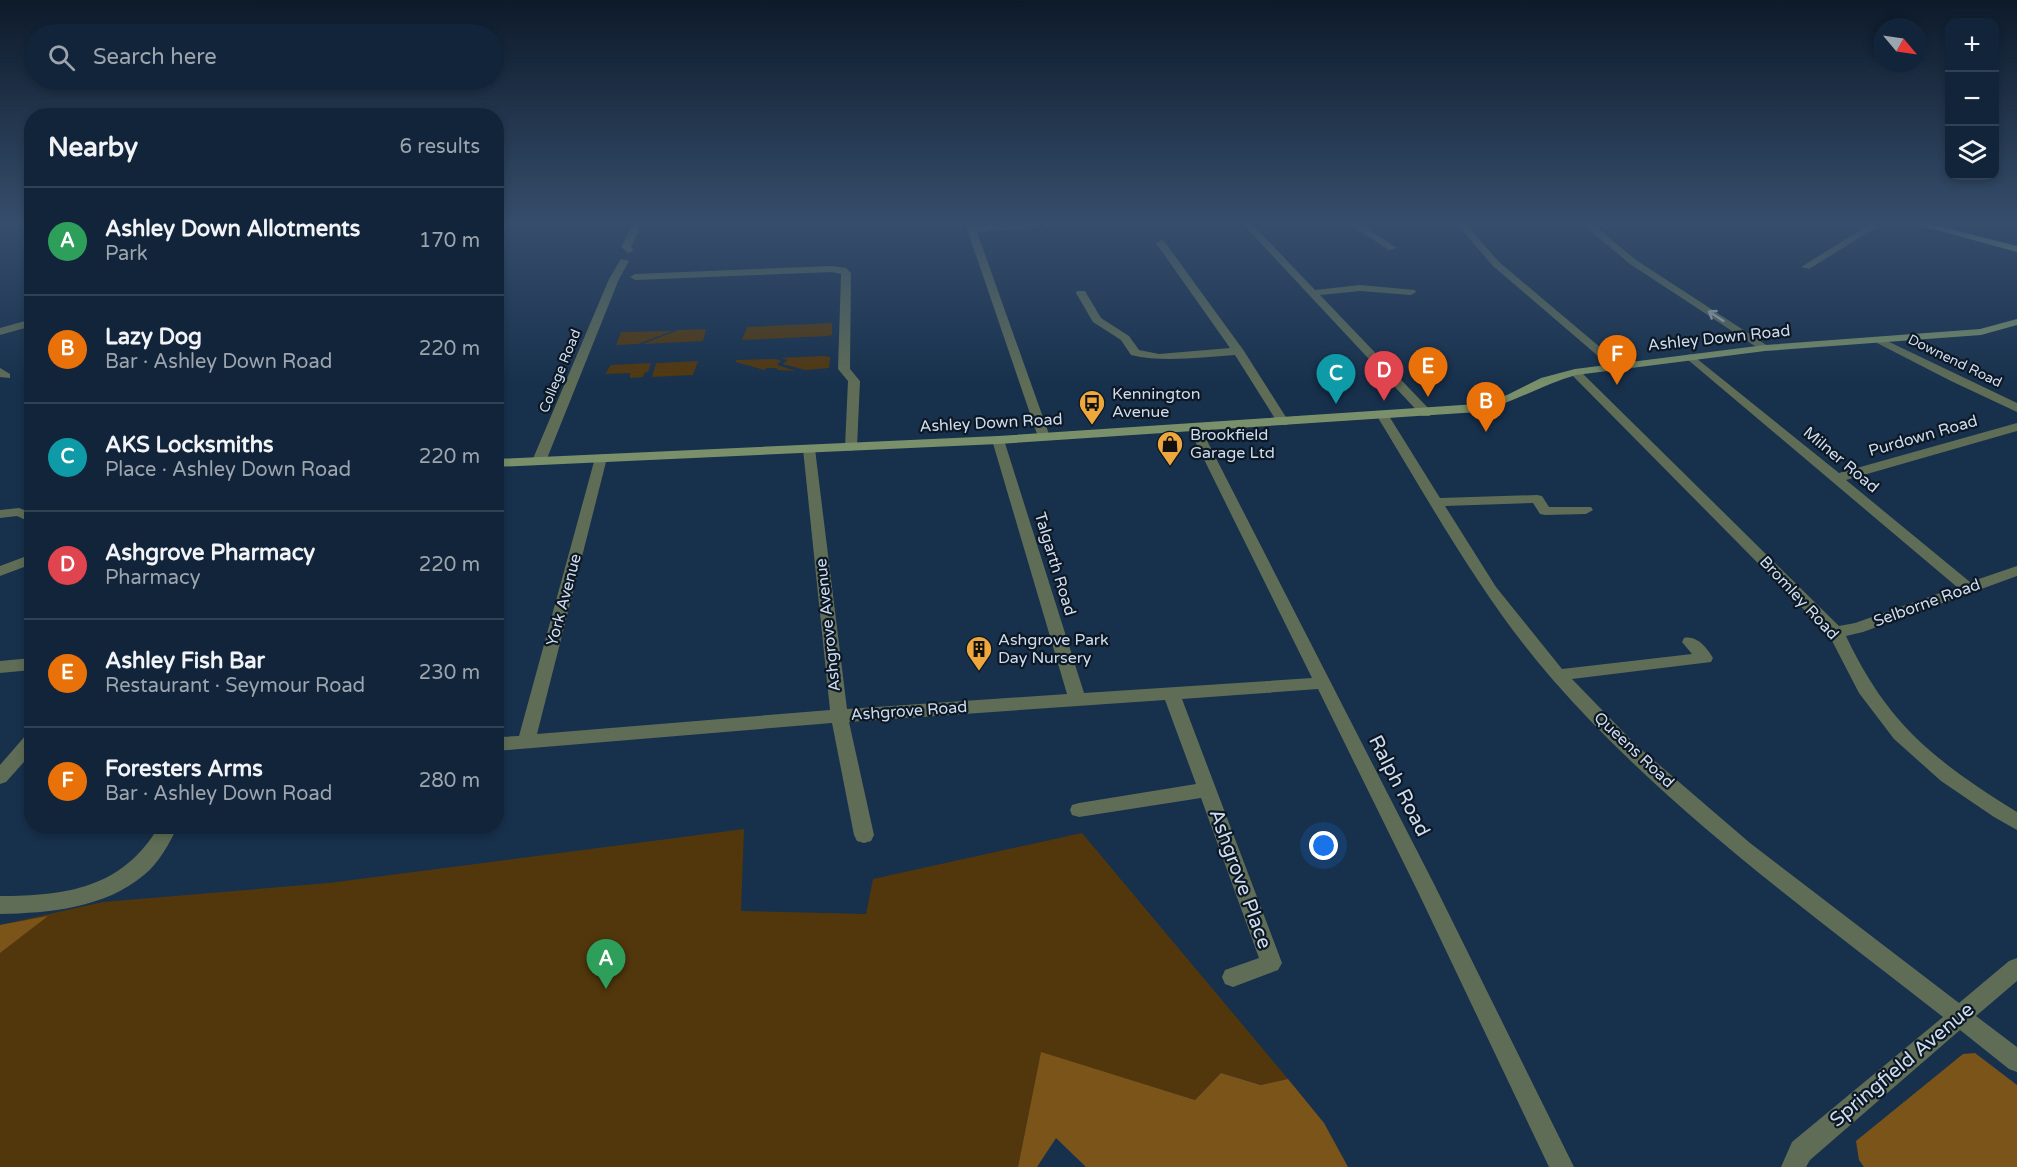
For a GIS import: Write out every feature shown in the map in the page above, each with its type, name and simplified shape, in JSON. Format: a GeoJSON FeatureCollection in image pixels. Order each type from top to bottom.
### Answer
{"type":"FeatureCollection","features":[{"type":"Feature","properties":{"kind":"main road","name":"Ashley Down Road"},"geometry":{"type":"LineString","coordinates":[[504,463],[998,440],[1426,413],[1478,408],[1511,398],[1545,380],[1575,372],[1765,348],[1981,332],[2017,322]]}},
{"type":"Feature","properties":{"kind":"street","name":"College Road"},"geometry":{"type":"LineString","coordinates":[[539,461],[615,277]]}},
{"type":"Feature","properties":{"kind":"street"},"geometry":{"type":"LineString","coordinates":[[846,277],[844,369],[854,381],[851,447]]}},
{"type":"Feature","properties":{"kind":"street"},"geometry":{"type":"LineString","coordinates":[[988,277],[1044,437]]}},
{"type":"Feature","properties":{"kind":"street"},"geometry":{"type":"LineString","coordinates":[[1186,277],[1238,351],[1283,422]]}},
{"type":"Feature","properties":{"kind":"street"},"geometry":{"type":"LineString","coordinates":[[1299,277],[1426,413]]}},
{"type":"Feature","properties":{"kind":"street"},"geometry":{"type":"LineString","coordinates":[[1512,277],[1616,366]]}},
{"type":"Feature","properties":{"kind":"street"},"geometry":{"type":"LineString","coordinates":[[1657,277],[1765,348]]}},
{"type":"Feature","properties":{"kind":"street"},"geometry":{"type":"LineString","coordinates":[[1314,293],[1360,288],[1411,292]]}},
{"type":"Feature","properties":{"kind":"street"},"geometry":{"type":"LineString","coordinates":[[1081,293],[1097,320],[1125,338],[1135,353],[1159,357],[1238,351]]}},
{"type":"Feature","properties":{"kind":"street"},"geometry":{"type":"LineString","coordinates":[[0,332],[24,324]]}},
{"type":"Feature","properties":{"kind":"street","name":"Downend Road"},"geometry":{"type":"LineString","coordinates":[[1881,341],[2017,408]]}},
{"type":"Feature","properties":{"kind":"street","name":"Milner Road"},"geometry":{"type":"LineString","coordinates":[[1691,357],[1969,589]]}},
{"type":"Feature","properties":{"kind":"street","name":"Bromley Road"},"geometry":{"type":"LineString","coordinates":[[1575,372],[1836,632],[1857,675],[1887,720],[1920,753],[1988,804],[2017,822]]}},
{"type":"Feature","properties":{"kind":"street","name":"Queens Road"},"geometry":{"type":"LineString","coordinates":[[1383,416],[1412,459],[1490,590],[1558,675],[1630,750],[1743,849],[2017,1061]]}},
{"type":"Feature","properties":{"kind":"street","name":"Ralph Road"},"geometry":{"type":"LineString","coordinates":[[1194,427],[1427,890],[1562,1167]]}},
{"type":"Feature","properties":{"kind":"street","name":"Purdown Road"},"geometry":{"type":"LineString","coordinates":[[1837,478],[2017,427]]}},
{"type":"Feature","properties":{"kind":"street","name":"Talgarth Road"},"geometry":{"type":"LineString","coordinates":[[998,440],[1077,699]]}},
{"type":"Feature","properties":{"kind":"street","name":"Ashgrove Avenue"},"geometry":{"type":"LineString","coordinates":[[809,449],[838,716],[864,835]]}},
{"type":"Feature","properties":{"kind":"street","name":"York Avenue"},"geometry":{"type":"LineString","coordinates":[[526,742],[600,458]]}},
{"type":"Feature","properties":{"kind":"street"},"geometry":{"type":"LineString","coordinates":[[1436,502],[1537,499],[1545,511],[1586,510]]}},
{"type":"Feature","properties":{"kind":"street"},"geometry":{"type":"LineString","coordinates":[[0,514],[19,512],[24,515]]}},
{"type":"Feature","properties":{"kind":"street"},"geometry":{"type":"LineString","coordinates":[[0,571],[24,561]]}},
{"type":"Feature","properties":{"kind":"street","name":"Selborne Road"},"geometry":{"type":"LineString","coordinates":[[1836,632],[1857,628],[2017,571]]}},
{"type":"Feature","properties":{"kind":"street"},"geometry":{"type":"LineString","coordinates":[[1558,675],[1705,658],[1690,642]]}},
{"type":"Feature","properties":{"kind":"street"},"geometry":{"type":"LineString","coordinates":[[0,667],[24,665]]}},
{"type":"Feature","properties":{"kind":"street","name":"Ashgrove Road"},"geometry":{"type":"LineString","coordinates":[[504,743],[838,716],[1322,683]]}},
{"type":"Feature","properties":{"kind":"street","name":"Ashgrove Place"},"geometry":{"type":"LineString","coordinates":[[1171,692],[1271,963],[1233,977]]}},
{"type":"Feature","properties":{"kind":"street"},"geometry":{"type":"LineString","coordinates":[[0,777],[24,749]]}},
{"type":"Feature","properties":{"kind":"street","name":"Ashgrove Place"},"geometry":{"type":"LineString","coordinates":[[1079,810],[1207,790]]}},
{"type":"Feature","properties":{"kind":"street"},"geometry":{"type":"LineString","coordinates":[[0,905],[93,894],[114,885],[136,870],[152,855],[164,834]]}},
{"type":"Feature","properties":{"kind":"street","name":"Springfield Avenue"},"geometry":{"type":"LineString","coordinates":[[1793,1167],[1801,1151],[2017,968]]}},
{"type":"Feature","properties":{"kind":"shaded area"},"geometry":{"type":"Polygon","coordinates":[[[832,323],[832,335],[828,336],[742,340],[747,327],[832,323]]]}},
{"type":"Feature","properties":{"kind":"shaded area"},"geometry":{"type":"Polygon","coordinates":[[[706,329],[703,341],[643,344],[678,330],[706,329]]]}},
{"type":"Feature","properties":{"kind":"shaded area"},"geometry":{"type":"Polygon","coordinates":[[[672,331],[638,344],[616,345],[621,332],[672,331]]]}},
{"type":"Feature","properties":{"kind":"shaded area"},"geometry":{"type":"Polygon","coordinates":[[[830,357],[829,368],[805,370],[783,364],[788,360],[780,358],[830,357]]]}},
{"type":"Feature","properties":{"kind":"shaded area"},"geometry":{"type":"Polygon","coordinates":[[[775,359],[781,361],[777,365],[796,371],[776,368],[764,370],[736,362],[736,360],[775,359]]]}},
{"type":"Feature","properties":{"kind":"shaded area"},"geometry":{"type":"Polygon","coordinates":[[[698,361],[693,375],[652,377],[656,363],[698,361]]]}},
{"type":"Feature","properties":{"kind":"shaded area"},"geometry":{"type":"Polygon","coordinates":[[[651,363],[648,372],[645,372],[643,377],[630,378],[630,373],[605,374],[611,365],[651,363]]]}},
{"type":"Feature","properties":{"kind":"shaded area"},"geometry":{"type":"Polygon","coordinates":[[[744,829],[741,911],[866,914],[873,879],[1082,833],[1288,1079],[1262,1085],[1221,1073],[1195,1100],[1041,1053],[1018,1167],[0,1167],[0,925],[103,902],[329,883],[744,829]]]}},
{"type":"Feature","properties":{"kind":"shaded area"},"geometry":{"type":"Polygon","coordinates":[[[48,916],[0,953],[0,925],[48,916]]]}},
{"type":"Feature","properties":{"kind":"shaded area"},"geometry":{"type":"Polygon","coordinates":[[[1041,1052],[1195,1100],[1221,1073],[1261,1085],[1288,1079],[1324,1123],[1348,1167],[1086,1167],[1056,1138],[1037,1167],[1018,1167],[1041,1052]]]}},
{"type":"Feature","properties":{"kind":"shaded area"},"geometry":{"type":"Polygon","coordinates":[[[1975,1053],[2017,1085],[2017,1167],[1864,1167],[1859,1160],[1856,1141],[1963,1054],[1975,1053]]]}},
{"type":"Feature","properties":{"kind":"place","name":"Foresters Arms"},"geometry":{"type":"Point","coordinates":[1617,385]}},
{"type":"Feature","properties":{"kind":"place","name":"Ashley Fish Bar"},"geometry":{"type":"Point","coordinates":[1428,397]}},
{"type":"Feature","properties":{"kind":"place","name":"Ashgrove Pharmacy"},"geometry":{"type":"Point","coordinates":[1384,401]}},
{"type":"Feature","properties":{"kind":"place","name":"AKS Locksmiths"},"geometry":{"type":"Point","coordinates":[1336,404]}},
{"type":"Feature","properties":{"kind":"place","name":"Kennington Avenue"},"geometry":{"type":"Point","coordinates":[1092,426]}},
{"type":"Feature","properties":{"kind":"place","name":"Lazy Dog"},"geometry":{"type":"Point","coordinates":[1486,432]}},
{"type":"Feature","properties":{"kind":"place","name":"Brookfield Garage Ltd"},"geometry":{"type":"Point","coordinates":[1170,467]}},
{"type":"Feature","properties":{"kind":"place","name":"Ashgrove Park Day Nursery"},"geometry":{"type":"Point","coordinates":[979,672]}},
{"type":"Feature","properties":{"kind":"place","name":"Ashley Down Allotments"},"geometry":{"type":"Point","coordinates":[606,989]}}]}
